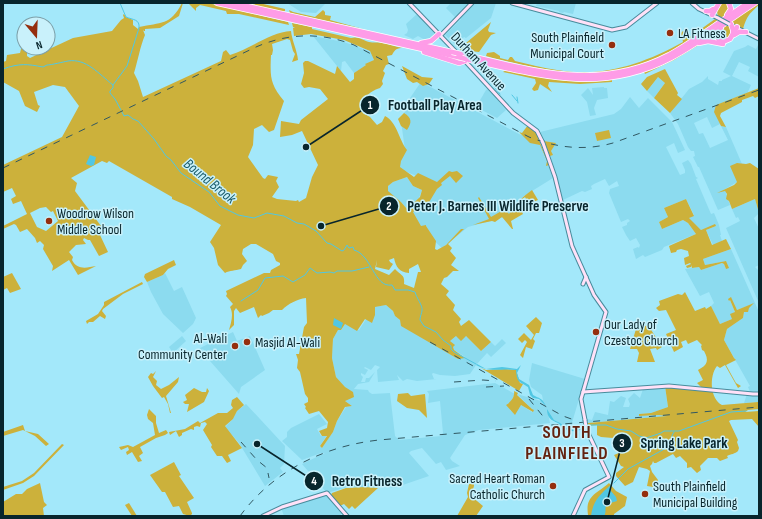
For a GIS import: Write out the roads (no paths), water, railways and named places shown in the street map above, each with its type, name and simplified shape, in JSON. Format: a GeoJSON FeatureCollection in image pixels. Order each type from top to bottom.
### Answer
{"type":"FeatureCollection","features":[{"type":"Feature","properties":{"kind":"highway"},"geometry":{"type":"LineString","coordinates":[[217,3],[407,46],[561,75],[586,76],[630,70],[660,59],[680,49],[748,3]]}},
{"type":"Feature","properties":{"kind":"highway"},"geometry":{"type":"LineString","coordinates":[[234,3],[452,52],[466,60],[571,80],[593,80],[620,76],[644,70],[671,58],[693,45],[755,3]]}},
{"type":"Feature","properties":{"kind":"highway"},"geometry":{"type":"LineString","coordinates":[[714,26],[730,12],[731,7],[729,3]]}},
{"type":"Feature","properties":{"kind":"highway"},"geometry":{"type":"LineString","coordinates":[[709,13],[716,6]]}},
{"type":"Feature","properties":{"kind":"highway"},"geometry":{"type":"LineString","coordinates":[[716,6],[715,13],[718,18]]}},
{"type":"Feature","properties":{"kind":"highway"},"geometry":{"type":"LineString","coordinates":[[732,18],[719,30],[717,36],[719,40],[723,42],[739,32],[746,32]]}},
{"type":"Feature","properties":{"kind":"highway"},"geometry":{"type":"LineString","coordinates":[[730,24],[733,29],[733,35]]}},
{"type":"Feature","properties":{"kind":"highway"},"geometry":{"type":"LineString","coordinates":[[693,45],[706,41],[723,44],[730,41],[737,28]]}},
{"type":"Feature","properties":{"kind":"highway"},"geometry":{"type":"LineString","coordinates":[[388,37],[424,43],[430,42],[436,35]]}},
{"type":"Feature","properties":{"kind":"highway"},"geometry":{"type":"LineString","coordinates":[[407,46],[459,63],[466,60]]}},
{"type":"Feature","properties":{"kind":"main road","name":"Durham Avenue"},"geometry":{"type":"LineString","coordinates":[[409,3],[436,35],[443,39],[466,60],[513,114],[539,131],[552,169]]}},
{"type":"Feature","properties":{"kind":"main road"},"geometry":{"type":"LineString","coordinates":[[436,35],[471,3]]}},
{"type":"Feature","properties":{"kind":"main road"},"geometry":{"type":"LineString","coordinates":[[436,35],[441,35],[471,3]]}},
{"type":"Feature","properties":{"kind":"main road"},"geometry":{"type":"LineString","coordinates":[[512,3],[605,28],[624,26],[655,3]]}},
{"type":"Feature","properties":{"kind":"main road"},"geometry":{"type":"LineString","coordinates":[[517,3],[605,28]]}},
{"type":"Feature","properties":{"kind":"main road"},"geometry":{"type":"LineString","coordinates":[[693,3],[759,39]]}},
{"type":"Feature","properties":{"kind":"main road"},"geometry":{"type":"LineString","coordinates":[[443,39],[444,31]]}},
{"type":"Feature","properties":{"kind":"main road"},"geometry":{"type":"LineString","coordinates":[[546,166],[552,169],[572,246],[595,296],[608,311],[581,399],[586,427],[609,477],[587,488],[583,492],[573,516]]}},
{"type":"Feature","properties":{"kind":"main road"},"geometry":{"type":"LineString","coordinates":[[583,284],[586,277]]}},
{"type":"Feature","properties":{"kind":"main road"},"geometry":{"type":"LineString","coordinates":[[583,392],[669,386],[759,394]]}},
{"type":"Feature","properties":{"kind":"main road"},"geometry":{"type":"LineString","coordinates":[[264,516],[277,509],[327,493],[348,516]]}},
{"type":"Feature","properties":{"kind":"waterway"},"geometry":{"type":"LineString","coordinates":[[113,85],[127,66],[139,28],[137,21],[126,17],[120,3]]}},
{"type":"Feature","properties":{"kind":"waterway","name":"Bound Brook"},"geometry":{"type":"LineString","coordinates":[[3,69],[19,65],[43,67],[68,61],[81,62],[92,68],[113,85],[110,93],[121,110]]}},
{"type":"Feature","properties":{"kind":"waterway"},"geometry":{"type":"LineString","coordinates":[[497,81],[495,88],[500,94]]}},
{"type":"Feature","properties":{"kind":"waterway"},"geometry":{"type":"LineString","coordinates":[[512,95],[517,101]]}},
{"type":"Feature","properties":{"kind":"waterway"},"geometry":{"type":"LineString","coordinates":[[517,97],[518,103]]}},
{"type":"Feature","properties":{"kind":"waterway","name":"Bound Brook"},"geometry":{"type":"LineString","coordinates":[[122,112],[124,116],[128,115],[138,121],[181,173],[209,192],[220,206],[238,215],[254,218],[267,213],[284,216],[297,223],[304,224],[316,231],[327,243],[342,251],[347,245],[349,248],[353,247],[354,250],[365,258],[381,282],[386,285],[392,285],[395,290],[408,290],[415,292],[422,308],[420,320],[424,326],[436,332],[451,346],[451,349],[454,352],[476,364]]}},
{"type":"Feature","properties":{"kind":"waterway"},"geometry":{"type":"LineString","coordinates":[[241,301],[258,290],[265,278],[283,276],[293,282],[305,275],[310,268],[317,273],[334,273],[337,271],[352,271],[369,267]]}},
{"type":"Feature","properties":{"kind":"waterway","name":"Bound Brook"},"geometry":{"type":"LineString","coordinates":[[587,425],[606,425],[617,429],[631,431],[646,438],[664,431],[679,431],[731,412],[746,411]]}},
{"type":"Feature","properties":{"kind":"waterway"},"geometry":{"type":"LineString","coordinates":[[614,483],[628,469],[668,447],[674,432]]}},
{"type":"Feature","properties":{"kind":"railway"},"geometry":{"type":"LineString","coordinates":[[3,168],[256,47],[268,42],[292,37],[317,36],[354,45],[529,137],[560,146],[582,148],[613,143],[759,90]]}},
{"type":"Feature","properties":{"kind":"railway"},"geometry":{"type":"LineString","coordinates":[[430,342],[563,416],[577,421]]}},
{"type":"Feature","properties":{"kind":"railway"},"geometry":{"type":"LineString","coordinates":[[454,382],[483,380],[496,381]]}},
{"type":"Feature","properties":{"kind":"railway"},"geometry":{"type":"LineString","coordinates":[[486,387],[504,386]]}},
{"type":"Feature","properties":{"kind":"railway"},"geometry":{"type":"LineString","coordinates":[[529,399],[546,420]]}},
{"type":"Feature","properties":{"kind":"railway"},"geometry":{"type":"LineString","coordinates":[[240,516],[253,500],[268,486],[301,463],[339,448],[359,443],[759,407]]}},
{"type":"Feature","properties":{"kind":"railway"},"geometry":{"type":"LineString","coordinates":[[241,442],[257,460],[267,468],[269,478]]}},
{"type":"Feature","properties":{"kind":"place","name":"LA Fitness"},"geometry":{"type":"Point","coordinates":[670,33]}},
{"type":"Feature","properties":{"kind":"place","name":"South Plainfield Municipal Court"},"geometry":{"type":"Point","coordinates":[612,45]}},
{"type":"Feature","properties":{"kind":"place","name":"Football Play Area"},"geometry":{"type":"Point","coordinates":[306,147]}},
{"type":"Feature","properties":{"kind":"place","name":"Woodrow Wilson Middle School"},"geometry":{"type":"Point","coordinates":[49,221]}},
{"type":"Feature","properties":{"kind":"place","name":"Peter J. Barnes III Wildlife Preserve"},"geometry":{"type":"Point","coordinates":[321,226]}},
{"type":"Feature","properties":{"kind":"place","name":"Our Lady of Czestoc Church"},"geometry":{"type":"Point","coordinates":[596,332]}},
{"type":"Feature","properties":{"kind":"place","name":"Masjid Al-Wali"},"geometry":{"type":"Point","coordinates":[247,342]}},
{"type":"Feature","properties":{"kind":"place","name":"Al-Wali Community Center"},"geometry":{"type":"Point","coordinates":[235,346]}},
{"type":"Feature","properties":{"kind":"place","name":"Retro Fitness"},"geometry":{"type":"Point","coordinates":[257,444]}},
{"type":"Feature","properties":{"kind":"place","name":"Sacred Heart Roman Catholic Church"},"geometry":{"type":"Point","coordinates":[553,486]}},
{"type":"Feature","properties":{"kind":"place","name":"South Plainfield Municipal Building"},"geometry":{"type":"Point","coordinates":[645,494]}},
{"type":"Feature","properties":{"kind":"place","name":"Spring Lake Park"},"geometry":{"type":"Point","coordinates":[607,502]}},
{"type":"Feature","properties":{"kind":"district","name":"SOUTH PLAINFIELD"},"geometry":{"type":"Point","coordinates":[567,442]}}]}
